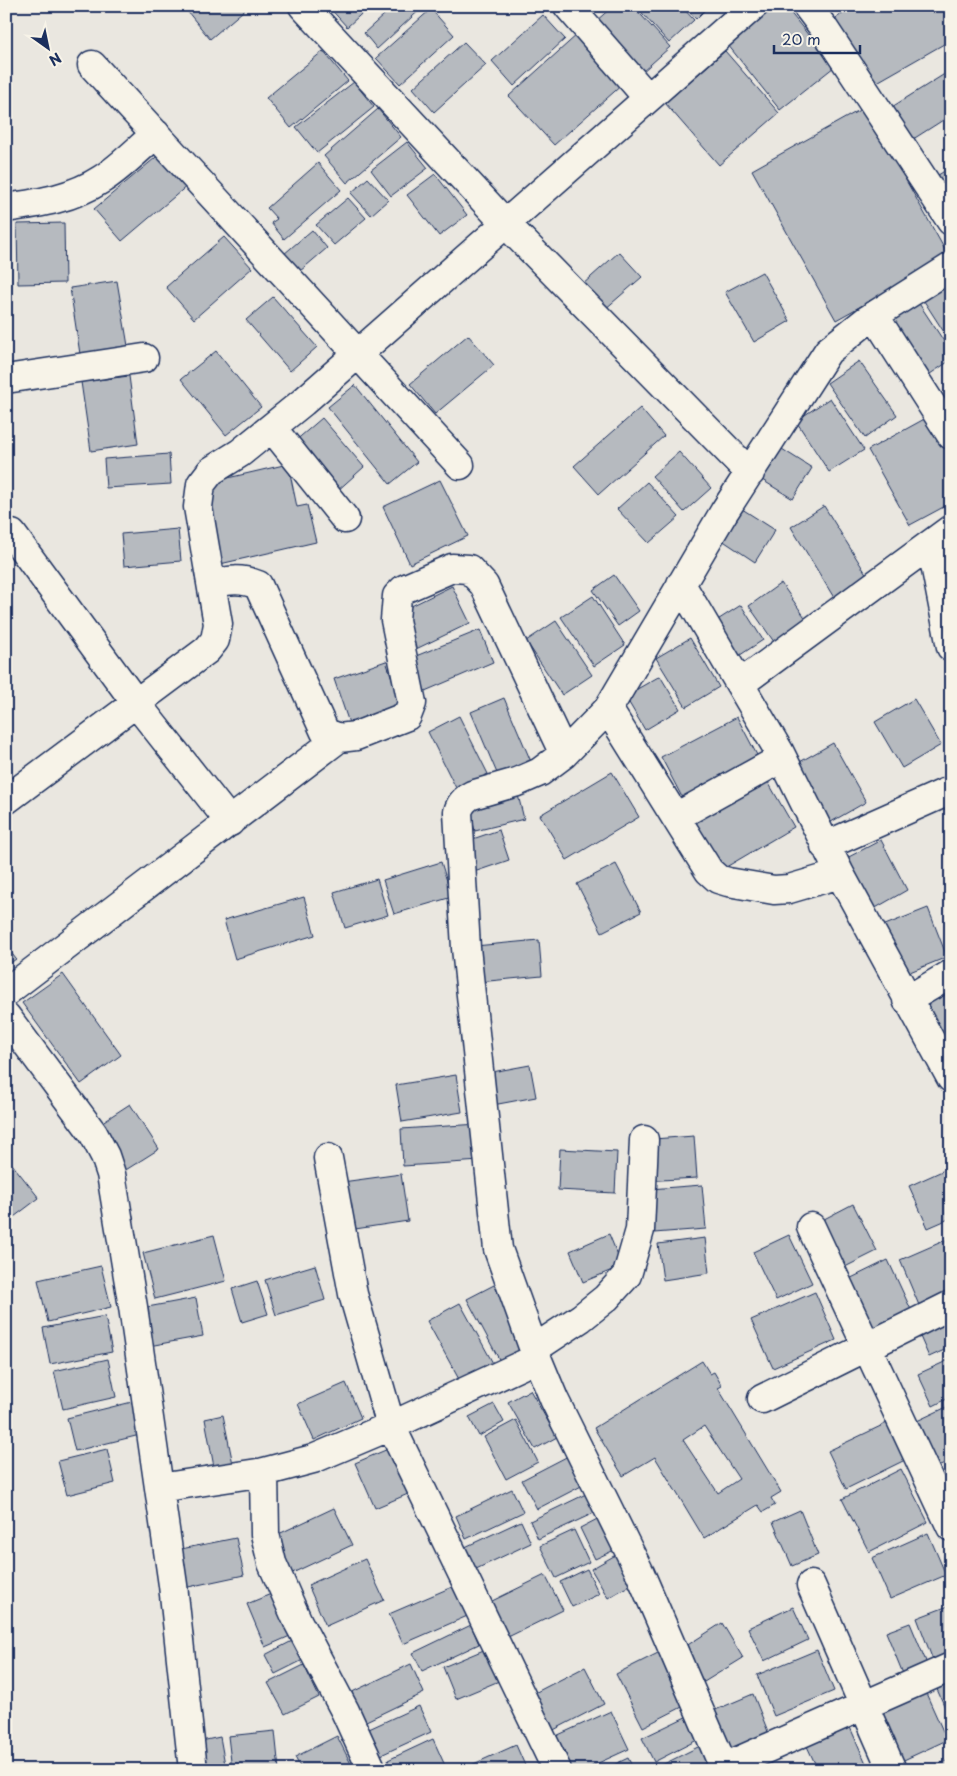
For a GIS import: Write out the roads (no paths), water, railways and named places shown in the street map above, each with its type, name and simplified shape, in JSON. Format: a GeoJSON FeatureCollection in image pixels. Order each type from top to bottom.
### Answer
{"type":"FeatureCollection","features":[{"type":"Feature","properties":{"kind":"street"},"geometry":{"type":"LineString","coordinates":[[303,6],[506,224],[750,473]]}},
{"type":"Feature","properties":{"kind":"street"},"geometry":{"type":"LineString","coordinates":[[568,6],[648,98]]}},
{"type":"Feature","properties":{"kind":"street"},"geometry":{"type":"LineString","coordinates":[[10,789],[136,703],[207,650],[215,640],[218,624],[198,507],[201,484],[211,471],[227,462],[272,428],[753,6]]}},
{"type":"Feature","properties":{"kind":"street"},"geometry":{"type":"LineString","coordinates":[[807,6],[823,27],[951,221]]}},
{"type":"Feature","properties":{"kind":"street"},"geometry":{"type":"LineString","coordinates":[[92,66],[460,465]]}},
{"type":"Feature","properties":{"kind":"street"},"geometry":{"type":"LineString","coordinates":[[6,208],[66,197],[84,189],[103,178],[156,134]]}},
{"type":"Feature","properties":{"kind":"street"},"geometry":{"type":"LineString","coordinates":[[951,267],[874,315],[828,351],[724,512],[608,709],[564,754],[540,772],[517,782],[467,798],[459,806],[458,812],[466,948],[498,1249],[535,1354],[554,1399],[640,1573],[722,1769],[951,1667]]}},
{"type":"Feature","properties":{"kind":"street"},"geometry":{"type":"LineString","coordinates":[[874,315],[951,435]]}},
{"type":"Feature","properties":{"kind":"street"},"geometry":{"type":"LineString","coordinates":[[6,379],[144,358]]}},
{"type":"Feature","properties":{"kind":"street"},"geometry":{"type":"LineString","coordinates":[[272,428],[345,519]]}},
{"type":"Feature","properties":{"kind":"street"},"geometry":{"type":"LineString","coordinates":[[12,534],[136,703],[230,822]]}},
{"type":"Feature","properties":{"kind":"street"},"geometry":{"type":"LineString","coordinates":[[740,684],[941,536]]}},
{"type":"Feature","properties":{"kind":"street"},"geometry":{"type":"LineString","coordinates":[[941,536],[951,648]]}},
{"type":"Feature","properties":{"kind":"street"},"geometry":{"type":"LineString","coordinates":[[212,584],[230,580],[246,580],[258,584],[325,732],[339,738],[356,736],[407,716],[412,703],[395,620],[397,596],[404,590],[452,568],[469,569],[484,585],[564,754]]}},
{"type":"Feature","properties":{"kind":"street"},"geometry":{"type":"LineString","coordinates":[[681,584],[782,758],[825,846],[951,1078]]}},
{"type":"Feature","properties":{"kind":"street"},"geometry":{"type":"LineString","coordinates":[[608,709],[709,871],[718,879],[782,890],[840,874]]}},
{"type":"Feature","properties":{"kind":"street"},"geometry":{"type":"LineString","coordinates":[[6,992],[339,738]]}},
{"type":"Feature","properties":{"kind":"street"},"geometry":{"type":"LineString","coordinates":[[676,817],[782,758]]}},
{"type":"Feature","properties":{"kind":"street"},"geometry":{"type":"LineString","coordinates":[[825,846],[951,790]]}},
{"type":"Feature","properties":{"kind":"street"},"geometry":{"type":"LineString","coordinates":[[907,1000],[951,974]]}},
{"type":"Feature","properties":{"kind":"street"},"geometry":{"type":"LineString","coordinates":[[6,1016],[93,1133],[105,1156],[111,1174],[133,1308],[173,1585],[193,1770]]}},
{"type":"Feature","properties":{"kind":"street"},"geometry":{"type":"LineString","coordinates":[[159,1488],[264,1472],[313,1459],[391,1426],[535,1354],[600,1303],[626,1274],[640,1230],[644,1140]]}},
{"type":"Feature","properties":{"kind":"street"},"geometry":{"type":"LineString","coordinates":[[328,1158],[352,1294],[391,1426],[557,1770]]}},
{"type":"Feature","properties":{"kind":"street"},"geometry":{"type":"LineString","coordinates":[[811,1227],[951,1526]]}},
{"type":"Feature","properties":{"kind":"street"},"geometry":{"type":"LineString","coordinates":[[762,1399],[951,1305]]}},
{"type":"Feature","properties":{"kind":"street"},"geometry":{"type":"LineString","coordinates":[[264,1472],[265,1534],[272,1563],[298,1622],[345,1711],[372,1770]]}},
{"type":"Feature","properties":{"kind":"street"},"geometry":{"type":"LineString","coordinates":[[811,1585],[892,1770]]}}]}
